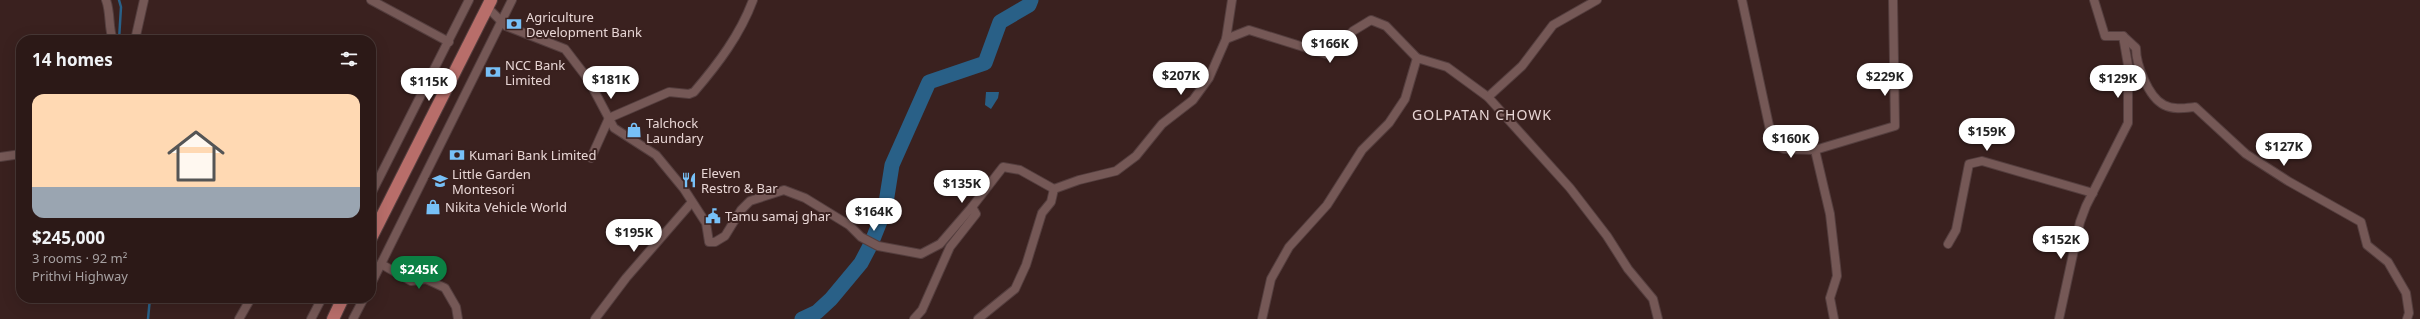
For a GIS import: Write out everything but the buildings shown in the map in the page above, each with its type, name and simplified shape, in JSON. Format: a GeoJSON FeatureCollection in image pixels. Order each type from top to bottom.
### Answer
{"type":"FeatureCollection","features":[{"type":"Feature","properties":{"kind":"highway"},"geometry":{"type":"LineString","coordinates":[[376,219],[489,3]]}},
{"type":"Feature","properties":{"kind":"highway"},"geometry":{"type":"LineString","coordinates":[[333,319],[341,303]]}},
{"type":"Feature","properties":{"kind":"street"},"geometry":{"type":"LineString","coordinates":[[106,0],[109,7],[111,35]]}},
{"type":"Feature","properties":{"kind":"street"},"geometry":{"type":"LineString","coordinates":[[136,35],[144,0]]}},
{"type":"Feature","properties":{"kind":"street"},"geometry":{"type":"LineString","coordinates":[[371,0],[449,42]]}},
{"type":"Feature","properties":{"kind":"street"},"geometry":{"type":"LineString","coordinates":[[376,184],[469,0]]}},
{"type":"Feature","properties":{"kind":"street"},"geometry":{"type":"LineString","coordinates":[[376,274],[512,0]]}},
{"type":"Feature","properties":{"kind":"street"},"geometry":{"type":"LineString","coordinates":[[591,158],[609,118],[669,92],[694,92],[721,61],[741,29],[753,0]]}},
{"type":"Feature","properties":{"kind":"street"},"geometry":{"type":"LineString","coordinates":[[489,3],[506,26],[535,39],[564,49],[588,79],[614,128],[656,155],[692,202],[706,223],[709,242],[715,242],[725,236],[741,210],[750,201],[784,190],[805,198],[849,225],[861,237],[878,246],[922,254],[940,244],[972,207],[1003,167],[1020,170],[1054,189],[1079,180],[1116,172],[1136,156],[1162,124],[1192,100],[1209,78],[1226,40],[1232,0]]}},
{"type":"Feature","properties":{"kind":"street"},"geometry":{"type":"LineString","coordinates":[[1488,97],[1522,66],[1553,25],[1597,0]]}},
{"type":"Feature","properties":{"kind":"street"},"geometry":{"type":"LineString","coordinates":[[1742,0],[1773,144],[1784,149],[1816,150],[1895,126],[1893,0]]}},
{"type":"Feature","properties":{"kind":"street"},"geometry":{"type":"LineString","coordinates":[[2094,0],[2105,36],[2123,36],[2136,48],[2136,61],[2148,88],[2162,105],[2176,108],[2195,107],[2246,154],[2288,181],[2362,222],[2367,245],[2377,251],[2388,262],[2406,293],[2409,313],[2407,319]]}},
{"type":"Feature","properties":{"kind":"street"},"geometry":{"type":"LineString","coordinates":[[1226,40],[1249,30],[1326,54],[1334,52],[1353,31],[1371,20],[1386,26],[1417,58],[1447,66],[1488,97],[1580,200],[1607,236],[1628,269],[1653,299],[1658,319]]}},
{"type":"Feature","properties":{"kind":"street"},"geometry":{"type":"LineString","coordinates":[[2059,319],[2080,222],[2128,123],[2128,65],[2123,36]]}},
{"type":"Feature","properties":{"kind":"street"},"geometry":{"type":"LineString","coordinates":[[1262,319],[1271,279],[1289,247],[1327,205],[1362,150],[1388,123],[1405,99],[1417,58]]}},
{"type":"Feature","properties":{"kind":"street"},"geometry":{"type":"LineString","coordinates":[[1816,150],[1830,214],[1836,266],[1837,276],[1830,298],[1834,319]]}},
{"type":"Feature","properties":{"kind":"street"},"geometry":{"type":"LineString","coordinates":[[0,157],[16,155]]}},
{"type":"Feature","properties":{"kind":"street"},"geometry":{"type":"LineString","coordinates":[[1948,244],[1956,230],[1969,164],[1982,161],[2093,193]]}},
{"type":"Feature","properties":{"kind":"street"},"geometry":{"type":"LineString","coordinates":[[978,319],[1015,289],[1026,265],[1042,213],[1051,202],[1054,189]]}},
{"type":"Feature","properties":{"kind":"street"},"geometry":{"type":"LineString","coordinates":[[595,319],[626,278],[692,202]]}},
{"type":"Feature","properties":{"kind":"street"},"geometry":{"type":"LineString","coordinates":[[914,319],[922,310],[950,247],[976,214],[972,207]]}},
{"type":"Feature","properties":{"kind":"street"},"geometry":{"type":"LineString","coordinates":[[381,264],[411,281],[426,279],[445,288],[456,308],[458,319]]}},
{"type":"Feature","properties":{"kind":"street"},"geometry":{"type":"LineString","coordinates":[[239,319],[247,303]]}},
{"type":"Feature","properties":{"kind":"street"},"geometry":{"type":"LineString","coordinates":[[311,319],[319,303]]}},
{"type":"Feature","properties":{"kind":"street"},"geometry":{"type":"LineString","coordinates":[[353,319],[361,303]]}},
{"type":"Feature","properties":{"kind":"water"},"geometry":{"type":"Polygon","coordinates":[[[986,92],[999,92],[998,98],[991,109],[985,105],[986,92]]]}},
{"type":"Feature","properties":{"kind":"waterway"},"geometry":{"type":"LineString","coordinates":[[119,0],[121,7],[119,35]]}},
{"type":"Feature","properties":{"kind":"waterway"},"geometry":{"type":"LineString","coordinates":[[802,319],[817,312],[831,299],[861,263],[871,244],[885,209],[892,165],[929,82],[985,63],[1000,22],[1029,5],[1031,0]]}},
{"type":"Feature","properties":{"kind":"waterway"},"geometry":{"type":"LineString","coordinates":[[148,319],[150,303]]}},
{"type":"Feature","properties":{"kind":"place","name":"Agriculture Development Bank"},"geometry":{"type":"Point","coordinates":[514,24]}},
{"type":"Feature","properties":{"kind":"place","name":"NCC Bank Limited"},"geometry":{"type":"Point","coordinates":[493,72]}},
{"type":"Feature","properties":{"kind":"place","name":"Talchock Laundary"},"geometry":{"type":"Point","coordinates":[634,130]}},
{"type":"Feature","properties":{"kind":"place","name":"Kumari Bank Limited"},"geometry":{"type":"Point","coordinates":[457,155]}},
{"type":"Feature","properties":{"kind":"place","name":"Eleven Restro & Bar"},"geometry":{"type":"Point","coordinates":[689,180]}},
{"type":"Feature","properties":{"kind":"place","name":"Little Garden Montesori"},"geometry":{"type":"Point","coordinates":[440,181]}},
{"type":"Feature","properties":{"kind":"place","name":"Nikita Vehicle World"},"geometry":{"type":"Point","coordinates":[433,207]}},
{"type":"Feature","properties":{"kind":"place","name":"Tamu samaj ghar"},"geometry":{"type":"Point","coordinates":[713,216]}},
{"type":"Feature","properties":{"kind":"district","name":"GOLPATAN CHOWK"},"geometry":{"type":"Point","coordinates":[1482,114]}}]}
